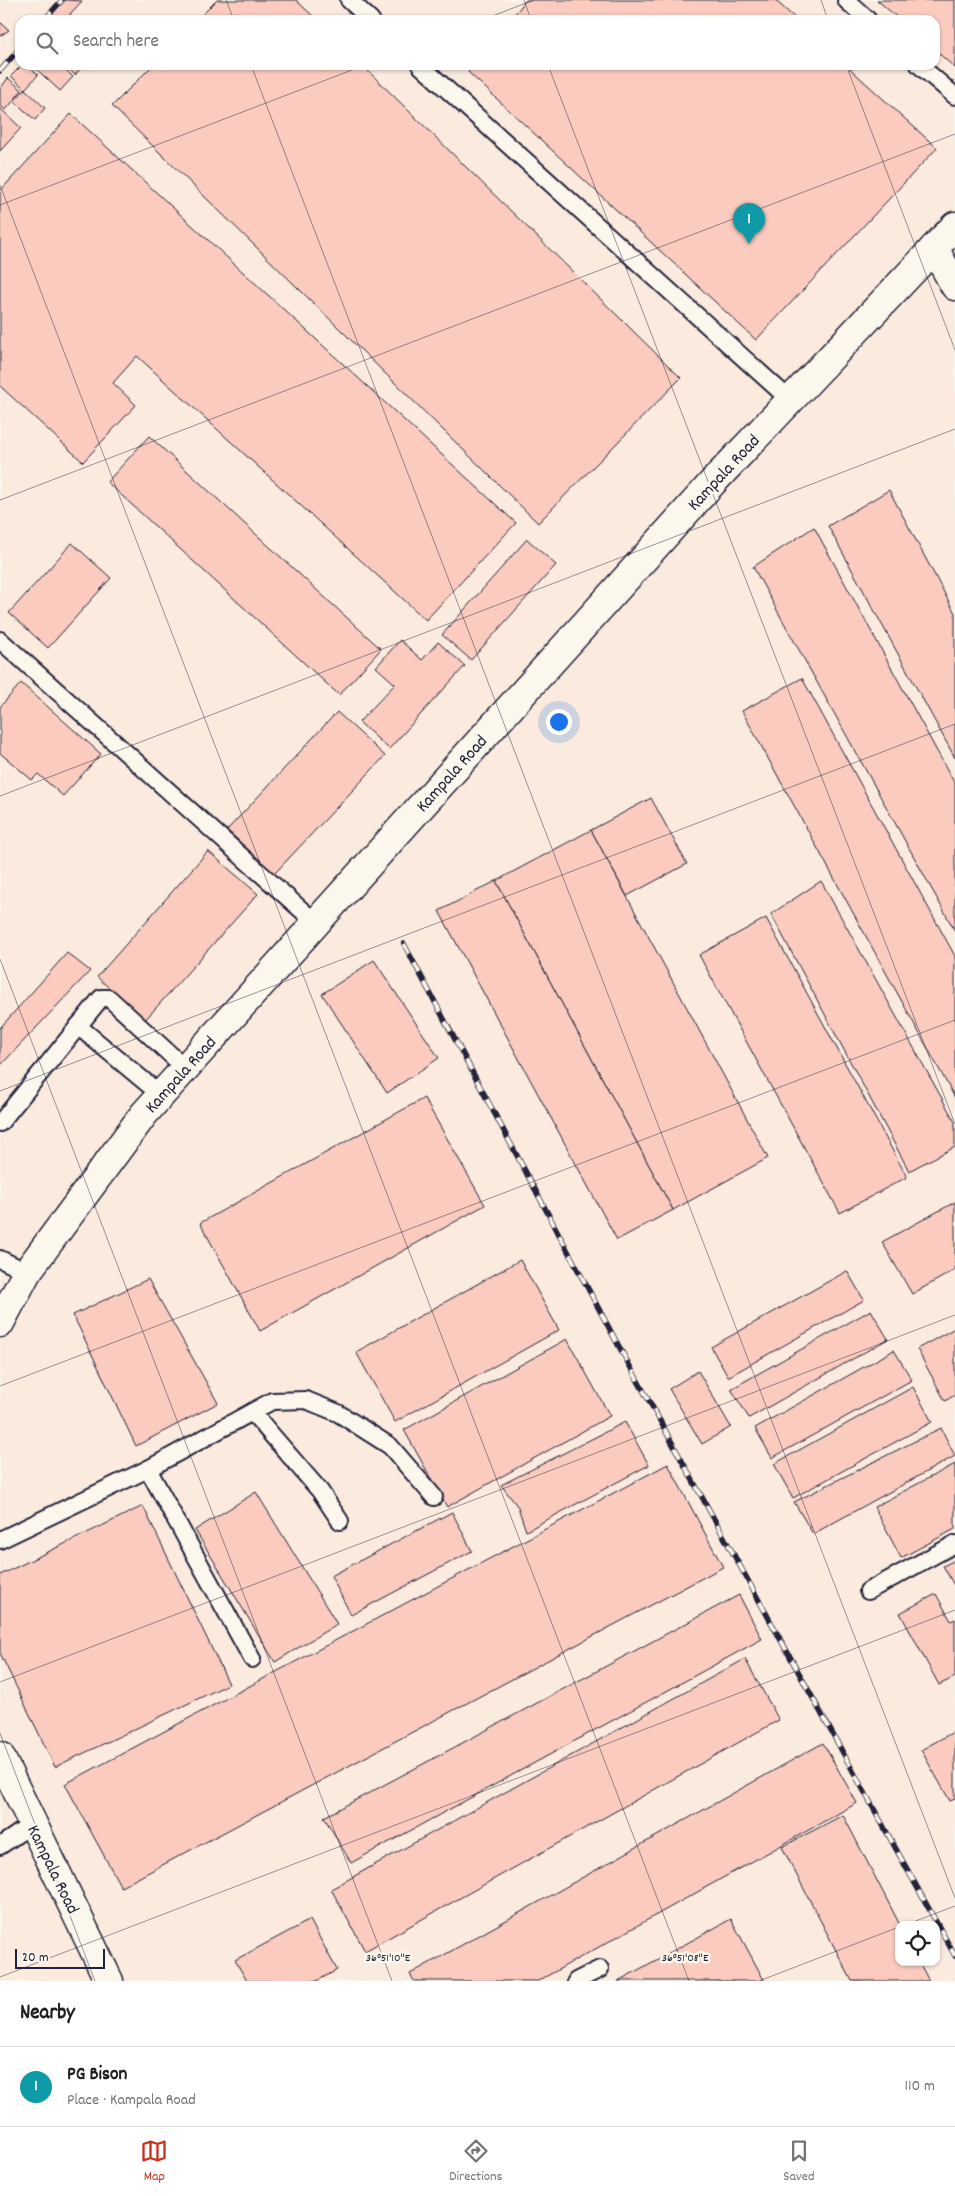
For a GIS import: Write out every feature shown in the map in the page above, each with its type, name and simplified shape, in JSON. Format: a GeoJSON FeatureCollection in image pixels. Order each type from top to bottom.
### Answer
{"type":"FeatureCollection","features":[{"type":"Feature","properties":{"kind":"street","name":"Kampala Road"},"geometry":{"type":"LineString","coordinates":[[0,1324],[27,1272],[144,1114],[706,489],[955,226]]}},
{"type":"Feature","properties":{"kind":"street"},"geometry":{"type":"LineString","coordinates":[[934,248],[955,286]]}},
{"type":"Feature","properties":{"kind":"street","name":"Kampala Road"},"geometry":{"type":"LineString","coordinates":[[0,1756],[109,1981]]}},
{"type":"Feature","properties":{"kind":"lane"},"geometry":{"type":"LineString","coordinates":[[349,0],[366,15]]}},
{"type":"Feature","properties":{"kind":"lane"},"geometry":{"type":"LineString","coordinates":[[846,0],[862,15]]}},
{"type":"Feature","properties":{"kind":"lane"},"geometry":{"type":"LineString","coordinates":[[426,70],[790,400]]}},
{"type":"Feature","properties":{"kind":"lane"},"geometry":{"type":"LineString","coordinates":[[925,70],[955,96]]}},
{"type":"Feature","properties":{"kind":"lane"},"geometry":{"type":"LineString","coordinates":[[0,640],[316,923]]}},
{"type":"Feature","properties":{"kind":"lane"},"geometry":{"type":"LineString","coordinates":[[0,1123],[102,998],[109,998],[185,1068]]}},
{"type":"Feature","properties":{"kind":"lane"},"geometry":{"type":"LineString","coordinates":[[78,1026],[161,1095]]}},
{"type":"Feature","properties":{"kind":"lane"},"geometry":{"type":"LineString","coordinates":[[0,1259],[27,1272]]}},
{"type":"Feature","properties":{"kind":"lane"},"geometry":{"type":"LineString","coordinates":[[0,1540],[148,1469],[272,1401],[306,1400],[338,1413],[390,1446],[434,1496]]}},
{"type":"Feature","properties":{"kind":"lane"},"geometry":{"type":"LineString","coordinates":[[252,1412],[320,1491],[340,1521]]}},
{"type":"Feature","properties":{"kind":"lane"},"geometry":{"type":"LineString","coordinates":[[148,1469],[252,1659]]}},
{"type":"Feature","properties":{"kind":"lane"},"geometry":{"type":"LineString","coordinates":[[868,1592],[955,1544]]}},
{"type":"Feature","properties":{"kind":"lane"},"geometry":{"type":"LineString","coordinates":[[0,1846],[32,1824]]}},
{"type":"Feature","properties":{"kind":"lane"},"geometry":{"type":"LineString","coordinates":[[576,1981],[600,1969]]}},
{"type":"Feature","properties":{"kind":"shaded area"},"geometry":{"type":"Polygon","coordinates":[[[0,0],[955,0],[955,1981],[0,1981],[0,0]]]}},
{"type":"Feature","properties":{"kind":"building"},"geometry":{"type":"Polygon","coordinates":[[[65,0],[82,1],[71,15],[52,15],[65,0]]]}},
{"type":"Feature","properties":{"kind":"building"},"geometry":{"type":"Polygon","coordinates":[[[217,0],[296,0],[312,15],[202,15],[217,0]]]}},
{"type":"Feature","properties":{"kind":"building"},"geometry":{"type":"Polygon","coordinates":[[[526,0],[775,0],[792,15],[514,15],[526,0]]]}},
{"type":"Feature","properties":{"kind":"building"},"geometry":{"type":"Polygon","coordinates":[[[877,0],[955,0],[955,68],[940,54],[940,15],[894,15],[877,0]]]}},
{"type":"Feature","properties":{"kind":"building"},"geometry":{"type":"Polygon","coordinates":[[[0,22],[9,30],[0,36],[0,22]]]}},
{"type":"Feature","properties":{"kind":"building"},"geometry":{"type":"Polygon","coordinates":[[[17,70],[32,70],[38,75],[25,89],[11,76],[17,70]]]}},
{"type":"Feature","properties":{"kind":"building"},"geometry":{"type":"Polygon","coordinates":[[[37,70],[66,70],[73,77],[60,91],[37,70]]]}},
{"type":"Feature","properties":{"kind":"building"},"geometry":{"type":"Polygon","coordinates":[[[70,70],[80,70],[75,75],[70,70]]]}},
{"type":"Feature","properties":{"kind":"building"},"geometry":{"type":"Polygon","coordinates":[[[148,70],[367,70],[681,378],[538,523],[112,106],[148,70]]]}},
{"type":"Feature","properties":{"kind":"building"},"geometry":{"type":"Polygon","coordinates":[[[470,70],[851,70],[937,148],[756,340],[468,72],[470,70]]]}},
{"type":"Feature","properties":{"kind":"building"},"geometry":{"type":"Polygon","coordinates":[[[8,78],[22,90],[6,110],[0,106],[0,89],[8,78]]]}},
{"type":"Feature","properties":{"kind":"building"},"geometry":{"type":"Polygon","coordinates":[[[25,89],[45,108],[35,120],[14,101],[25,89]]]}},
{"type":"Feature","properties":{"kind":"building"},"geometry":{"type":"Polygon","coordinates":[[[0,108],[21,128],[0,151],[0,108]]]}},
{"type":"Feature","properties":{"kind":"building"},"geometry":{"type":"Polygon","coordinates":[[[71,114],[516,523],[426,620],[137,356],[113,383],[136,405],[83,462],[0,386],[0,191],[71,114]]]}},
{"type":"Feature","properties":{"kind":"building"},"geometry":{"type":"Polygon","coordinates":[[[149,436],[381,649],[339,695],[107,482],[149,436]]]}},
{"type":"Feature","properties":{"kind":"building"},"geometry":{"type":"Polygon","coordinates":[[[889,490],[955,613],[955,758],[828,526],[889,490]]]}},
{"type":"Feature","properties":{"kind":"building"},"geometry":{"type":"Polygon","coordinates":[[[814,527],[955,784],[955,931],[753,567],[814,527]]]}},
{"type":"Feature","properties":{"kind":"building"},"geometry":{"type":"Polygon","coordinates":[[[527,539],[556,565],[471,660],[442,635],[527,539]]]}},
{"type":"Feature","properties":{"kind":"building"},"geometry":{"type":"Polygon","coordinates":[[[72,543],[111,578],[48,648],[9,613],[72,543]]]}},
{"type":"Feature","properties":{"kind":"building"},"geometry":{"type":"Polygon","coordinates":[[[400,640],[422,660],[438,642],[465,666],[389,749],[359,722],[395,684],[376,667],[400,640]]]}},
{"type":"Feature","properties":{"kind":"building"},"geometry":{"type":"Polygon","coordinates":[[[802,678],[955,956],[955,1098],[742,711],[802,678]]]}},
{"type":"Feature","properties":{"kind":"building"},"geometry":{"type":"Polygon","coordinates":[[[21,683],[101,754],[63,796],[38,774],[32,780],[0,753],[0,707],[21,683]]]}},
{"type":"Feature","properties":{"kind":"building"},"geometry":{"type":"Polygon","coordinates":[[[337,712],[385,756],[274,874],[227,830],[337,712]]]}},
{"type":"Feature","properties":{"kind":"building"},"geometry":{"type":"Polygon","coordinates":[[[651,798],[687,864],[627,896],[591,830],[651,798]]]}},
{"type":"Feature","properties":{"kind":"building"},"geometry":{"type":"Polygon","coordinates":[[[591,830],[768,1158],[673,1210],[496,881],[591,830]]]}},
{"type":"Feature","properties":{"kind":"building"},"geometry":{"type":"Polygon","coordinates":[[[208,851],[258,894],[145,1020],[97,977],[208,851]]]}},
{"type":"Feature","properties":{"kind":"building"},"geometry":{"type":"Polygon","coordinates":[[[496,881],[673,1210],[617,1240],[439,911],[496,881]]]}},
{"type":"Feature","properties":{"kind":"building"},"geometry":{"type":"Polygon","coordinates":[[[821,881],[955,1122],[955,1147],[909,1171],[771,914],[821,881]]]}},
{"type":"Feature","properties":{"kind":"building"},"geometry":{"type":"Polygon","coordinates":[[[766,918],[907,1177],[840,1213],[699,955],[766,918]]]}},
{"type":"Feature","properties":{"kind":"building"},"geometry":{"type":"Polygon","coordinates":[[[67,953],[90,971],[0,1066],[0,1028],[67,953]]]}},
{"type":"Feature","properties":{"kind":"building"},"geometry":{"type":"Polygon","coordinates":[[[374,960],[439,1058],[387,1093],[322,994],[374,960]]]}},
{"type":"Feature","properties":{"kind":"building"},"geometry":{"type":"Polygon","coordinates":[[[424,1098],[485,1205],[260,1331],[200,1223],[424,1098]]]}},
{"type":"Feature","properties":{"kind":"building"},"geometry":{"type":"Polygon","coordinates":[[[955,1202],[955,1270],[912,1294],[882,1242],[955,1202]]]}},
{"type":"Feature","properties":{"kind":"building"},"geometry":{"type":"Polygon","coordinates":[[[520,1260],[559,1330],[395,1422],[356,1352],[520,1260]]]}},
{"type":"Feature","properties":{"kind":"building"},"geometry":{"type":"Polygon","coordinates":[[[847,1271],[864,1300],[728,1377],[711,1347],[847,1271]]]}},
{"type":"Feature","properties":{"kind":"building"},"geometry":{"type":"Polygon","coordinates":[[[148,1279],[218,1403],[136,1446],[73,1315],[148,1279]]]}},
{"type":"Feature","properties":{"kind":"building"},"geometry":{"type":"Polygon","coordinates":[[[871,1310],[888,1339],[749,1418],[731,1389],[871,1310]]]}},
{"type":"Feature","properties":{"kind":"building"},"geometry":{"type":"Polygon","coordinates":[[[955,1328],[955,1395],[945,1401],[917,1349],[955,1328]]]}},
{"type":"Feature","properties":{"kind":"building"},"geometry":{"type":"Polygon","coordinates":[[[567,1339],[610,1416],[447,1507],[404,1430],[567,1339]]]}},
{"type":"Feature","properties":{"kind":"building"},"geometry":{"type":"Polygon","coordinates":[[[894,1350],[912,1380],[772,1458],[755,1428],[894,1350]]]}},
{"type":"Feature","properties":{"kind":"building"},"geometry":{"type":"Polygon","coordinates":[[[698,1371],[731,1427],[702,1444],[669,1389],[698,1371]]]}},
{"type":"Feature","properties":{"kind":"building"},"geometry":{"type":"Polygon","coordinates":[[[913,1387],[932,1422],[793,1498],[774,1464],[913,1387]]]}},
{"type":"Feature","properties":{"kind":"building"},"geometry":{"type":"Polygon","coordinates":[[[625,1422],[649,1465],[526,1531],[518,1507],[501,1485],[625,1422]]]}},
{"type":"Feature","properties":{"kind":"building"},"geometry":{"type":"Polygon","coordinates":[[[941,1428],[955,1456],[813,1534],[794,1502],[941,1428]]]}},
{"type":"Feature","properties":{"kind":"building"},"geometry":{"type":"Polygon","coordinates":[[[668,1464],[723,1567],[121,1887],[65,1784],[668,1464]]]}},
{"type":"Feature","properties":{"kind":"building"},"geometry":{"type":"Polygon","coordinates":[[[955,1464],[955,1529],[901,1558],[874,1507],[955,1464]]]}},
{"type":"Feature","properties":{"kind":"building"},"geometry":{"type":"Polygon","coordinates":[[[256,1492],[337,1624],[275,1662],[195,1530],[256,1492]]]}},
{"type":"Feature","properties":{"kind":"building"},"geometry":{"type":"Polygon","coordinates":[[[143,1506],[229,1684],[55,1767],[0,1653],[0,1575],[143,1506]]]}},
{"type":"Feature","properties":{"kind":"building"},"geometry":{"type":"Polygon","coordinates":[[[452,1512],[472,1551],[351,1615],[331,1576],[452,1512]]]}},
{"type":"Feature","properties":{"kind":"building"},"geometry":{"type":"Polygon","coordinates":[[[955,1560],[955,1587],[943,1566],[955,1560]]]}},
{"type":"Feature","properties":{"kind":"building"},"geometry":{"type":"Polygon","coordinates":[[[936,1594],[951,1621],[955,1619],[955,1677],[939,1685],[900,1613],[936,1594]]]}},
{"type":"Feature","properties":{"kind":"building"},"geometry":{"type":"Polygon","coordinates":[[[739,1595],[762,1639],[351,1863],[324,1817],[739,1595]]]}},
{"type":"Feature","properties":{"kind":"building"},"geometry":{"type":"Polygon","coordinates":[[[745,1659],[779,1720],[365,1951],[331,1889],[745,1659]]]}},
{"type":"Feature","properties":{"kind":"building"},"geometry":{"type":"Polygon","coordinates":[[[955,1731],[955,1799],[950,1801],[921,1750],[955,1731]]]}},
{"type":"Feature","properties":{"kind":"building"},"geometry":{"type":"Polygon","coordinates":[[[823,1743],[857,1803],[538,1981],[414,1981],[410,1974],[823,1743]]]}},
{"type":"Feature","properties":{"kind":"building"},"geometry":{"type":"Polygon","coordinates":[[[843,1815],[898,1921],[895,1921],[895,1966],[921,1966],[929,1981],[852,1981],[782,1847],[843,1815]]]}},
{"type":"Feature","properties":{"kind":"building"},"geometry":{"type":"Polygon","coordinates":[[[731,1919],[764,1980],[618,1981],[731,1919]]]}},
{"type":"Feature","properties":{"kind":"building"},"geometry":{"type":"Polygon","coordinates":[[[310,1920],[337,1970],[317,1981],[247,1981],[235,1960],[310,1920]]]}},
{"type":"Feature","properties":{"kind":"railway"},"geometry":{"type":"LineString","coordinates":[[48,15],[62,0]]}},
{"type":"Feature","properties":{"kind":"railway"},"geometry":{"type":"LineString","coordinates":[[0,71],[15,54]]}},
{"type":"Feature","properties":{"kind":"railway"},"geometry":{"type":"LineString","coordinates":[[404,944],[616,1341],[955,1956]]}},
{"type":"Feature","properties":{"kind":"place","name":"PG Bison"},"geometry":{"type":"Point","coordinates":[749,244]}}]}
